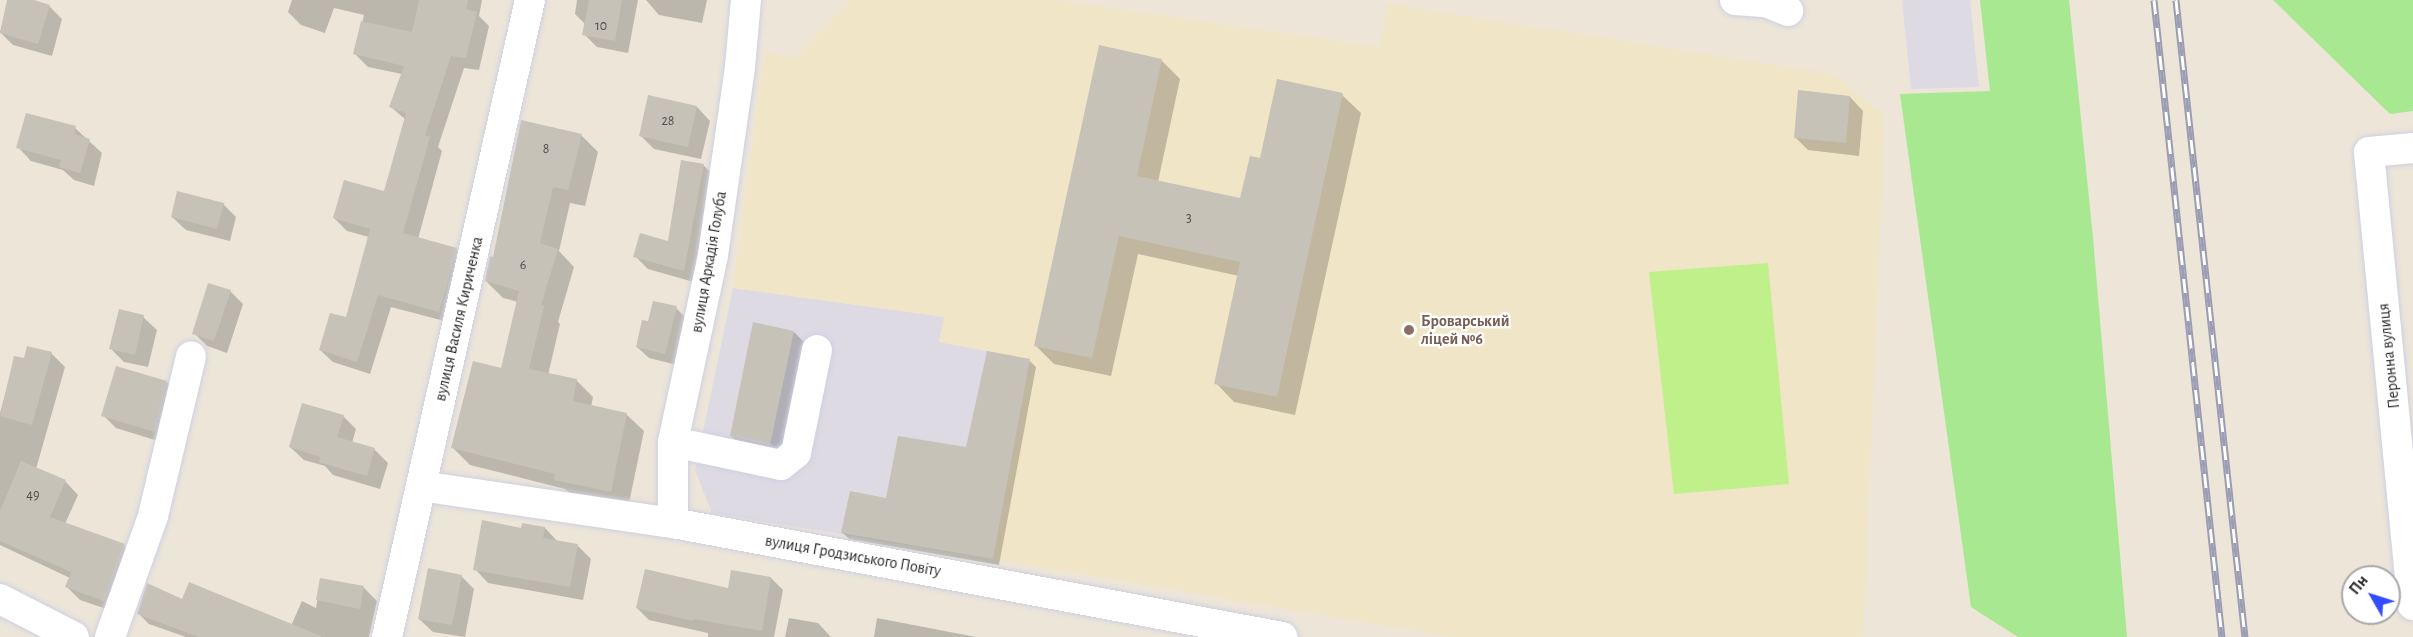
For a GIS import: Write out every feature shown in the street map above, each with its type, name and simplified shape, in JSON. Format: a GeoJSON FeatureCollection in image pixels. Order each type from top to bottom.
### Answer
{"type":"FeatureCollection","features":[{"type":"Feature","properties":{"kind":"street","name":"вулиця Василя Кириченка"},"geometry":{"type":"LineString","coordinates":[[387,637],[530,0]]}},
{"type":"Feature","properties":{"kind":"street","name":"вулиця Аркадія Голуба"},"geometry":{"type":"LineString","coordinates":[[673,523],[673,442],[713,255],[740,67],[746,0]]}},
{"type":"Feature","properties":{"kind":"street"},"geometry":{"type":"LineString","coordinates":[[1735,0],[1766,2],[1788,11]]}},
{"type":"Feature","properties":{"kind":"street","name":"Перонна вулиця"},"geometry":{"type":"LineString","coordinates":[[2413,148],[2369,152],[2413,605]]}},
{"type":"Feature","properties":{"kind":"street"},"geometry":{"type":"LineString","coordinates":[[673,442],[781,465],[796,453],[817,350]]}},
{"type":"Feature","properties":{"kind":"street"},"geometry":{"type":"LineString","coordinates":[[110,637],[153,516],[191,356]]}},
{"type":"Feature","properties":{"kind":"street","name":"вулиця Гродзиського Повіту"},"geometry":{"type":"LineString","coordinates":[[421,486],[673,523],[1282,637]]}},
{"type":"Feature","properties":{"kind":"street"},"geometry":{"type":"LineString","coordinates":[[0,599],[74,637]]}},
{"type":"Feature","properties":{"kind":"shaded area","name":"Броварський ліцей №6"},"geometry":{"type":"Polygon","coordinates":[[[851,0],[1057,0],[1379,47],[1387,4],[1834,74],[1885,116],[1863,637],[1453,637],[993,559],[1030,359],[939,342],[944,317],[733,288],[765,52],[795,58],[851,0]]]}},
{"type":"Feature","properties":{"kind":"shaded area"},"geometry":{"type":"Polygon","coordinates":[[[1902,0],[1970,0],[1979,87],[1911,89],[1902,0]]]}},
{"type":"Feature","properties":{"kind":"shaded area"},"geometry":{"type":"Polygon","coordinates":[[[733,288],[945,317],[939,342],[1030,359],[993,559],[712,513],[695,470],[733,288]]]}},
{"type":"Feature","properties":{"kind":"green space"},"geometry":{"type":"Polygon","coordinates":[[[1980,0],[2069,0],[2093,238],[2127,637],[2018,637],[1971,607],[1900,94],[1990,91],[1980,0]]]}},
{"type":"Feature","properties":{"kind":"green space"},"geometry":{"type":"Polygon","coordinates":[[[2273,0],[2413,0],[2413,111],[2390,114],[2273,0]]]}},
{"type":"Feature","properties":{"kind":"green space"},"geometry":{"type":"Polygon","coordinates":[[[1768,263],[1789,484],[1674,494],[1649,272],[1768,263]]]}},
{"type":"Feature","properties":{"kind":"building"},"geometry":{"type":"Polygon","coordinates":[[[7,0],[34,0],[50,5],[38,44],[0,33],[7,0]]]}},
{"type":"Feature","properties":{"kind":"building"},"geometry":{"type":"Polygon","coordinates":[[[419,0],[468,0],[466,9],[477,12],[466,58],[451,56],[425,135],[430,137],[403,233],[457,248],[439,312],[378,295],[357,362],[319,350],[330,313],[346,317],[370,229],[333,218],[344,180],[384,191],[406,113],[389,107],[404,66],[353,54],[361,21],[412,32],[419,0]]]}},
{"type":"Feature","properties":{"kind":"building"},"geometry":{"type":"Polygon","coordinates":[[[589,0],[622,0],[615,41],[582,35],[589,0]]]}},
{"type":"Feature","properties":{"kind":"building"},"geometry":{"type":"Polygon","coordinates":[[[1099,45],[1162,59],[1137,176],[1240,198],[1250,156],[1260,158],[1277,79],[1343,93],[1277,397],[1214,384],[1240,262],[1119,236],[1092,358],[1034,346],[1099,45]]]}},
{"type":"Feature","properties":{"kind":"building"},"geometry":{"type":"Polygon","coordinates":[[[1798,90],[1850,96],[1846,143],[1794,138],[1798,90]]]}},
{"type":"Feature","properties":{"kind":"building"},"geometry":{"type":"Polygon","coordinates":[[[648,95],[697,106],[688,147],[639,136],[648,95]]]}},
{"type":"Feature","properties":{"kind":"building"},"geometry":{"type":"Polygon","coordinates":[[[26,113],[76,126],[74,134],[90,139],[80,173],[59,167],[61,160],[16,148],[26,113]]]}},
{"type":"Feature","properties":{"kind":"building"},"geometry":{"type":"Polygon","coordinates":[[[521,120],[582,134],[568,190],[553,187],[540,243],[558,249],[541,305],[544,306],[529,369],[577,379],[573,401],[627,413],[611,492],[554,480],[555,474],[451,448],[473,361],[501,368],[519,291],[485,281],[490,256],[493,257],[521,120]]]}},
{"type":"Feature","properties":{"kind":"building"},"geometry":{"type":"Polygon","coordinates":[[[681,160],[704,164],[684,271],[633,257],[640,233],[668,241],[681,160]]]}},
{"type":"Feature","properties":{"kind":"building"},"geometry":{"type":"Polygon","coordinates":[[[177,191],[224,203],[217,229],[171,217],[177,191]]]}},
{"type":"Feature","properties":{"kind":"building"},"geometry":{"type":"Polygon","coordinates":[[[208,283],[231,290],[214,341],[192,334],[208,283]]]}},
{"type":"Feature","properties":{"kind":"building"},"geometry":{"type":"Polygon","coordinates":[[[653,301],[677,306],[665,354],[636,347],[642,320],[648,321],[653,301]]]}},
{"type":"Feature","properties":{"kind":"building"},"geometry":{"type":"Polygon","coordinates":[[[119,309],[144,315],[135,355],[109,349],[119,309]]]}},
{"type":"Feature","properties":{"kind":"building"},"geometry":{"type":"Polygon","coordinates":[[[753,322],[794,331],[770,445],[730,436],[753,322]]]}},
{"type":"Feature","properties":{"kind":"building"},"geometry":{"type":"Polygon","coordinates":[[[27,346],[52,352],[32,425],[0,416],[14,356],[24,358],[27,346]]]}},
{"type":"Feature","properties":{"kind":"building"},"geometry":{"type":"Polygon","coordinates":[[[987,351],[1030,359],[993,559],[841,533],[850,491],[886,498],[898,436],[966,447],[987,351]]]}},
{"type":"Feature","properties":{"kind":"building"},"geometry":{"type":"Polygon","coordinates":[[[116,366],[167,381],[155,432],[101,416],[116,366]]]}},
{"type":"Feature","properties":{"kind":"building"},"geometry":{"type":"Polygon","coordinates":[[[302,403],[344,415],[337,437],[375,448],[367,476],[318,462],[320,457],[289,447],[302,403]]]}},
{"type":"Feature","properties":{"kind":"building"},"geometry":{"type":"Polygon","coordinates":[[[21,461],[66,480],[50,517],[125,544],[104,601],[65,587],[71,572],[0,541],[0,511],[21,461]]]}},
{"type":"Feature","properties":{"kind":"building"},"geometry":{"type":"Polygon","coordinates":[[[482,520],[521,528],[522,523],[545,527],[543,538],[578,544],[570,587],[473,570],[482,520]]]}},
{"type":"Feature","properties":{"kind":"building"},"geometry":{"type":"Polygon","coordinates":[[[428,568],[462,575],[452,625],[418,619],[428,568]]]}},
{"type":"Feature","properties":{"kind":"building"},"geometry":{"type":"Polygon","coordinates":[[[645,569],[728,588],[731,570],[771,577],[762,631],[694,619],[693,621],[636,608],[645,569]]]}},
{"type":"Feature","properties":{"kind":"building"},"geometry":{"type":"Polygon","coordinates":[[[320,578],[364,586],[360,609],[316,600],[320,578]]]}},
{"type":"Feature","properties":{"kind":"building"},"geometry":{"type":"Polygon","coordinates":[[[189,582],[321,637],[199,637],[137,614],[147,583],[182,599],[189,582]]]}},
{"type":"Feature","properties":{"kind":"railway"},"geometry":{"type":"LineString","coordinates":[[2154,0],[2222,637]]}},
{"type":"Feature","properties":{"kind":"railway"},"geometry":{"type":"LineString","coordinates":[[2176,0],[2245,637]]}},
{"type":"Feature","properties":{"kind":"place","name":"Броварський ліцей №6"},"geometry":{"type":"Point","coordinates":[1409,330]}}]}
